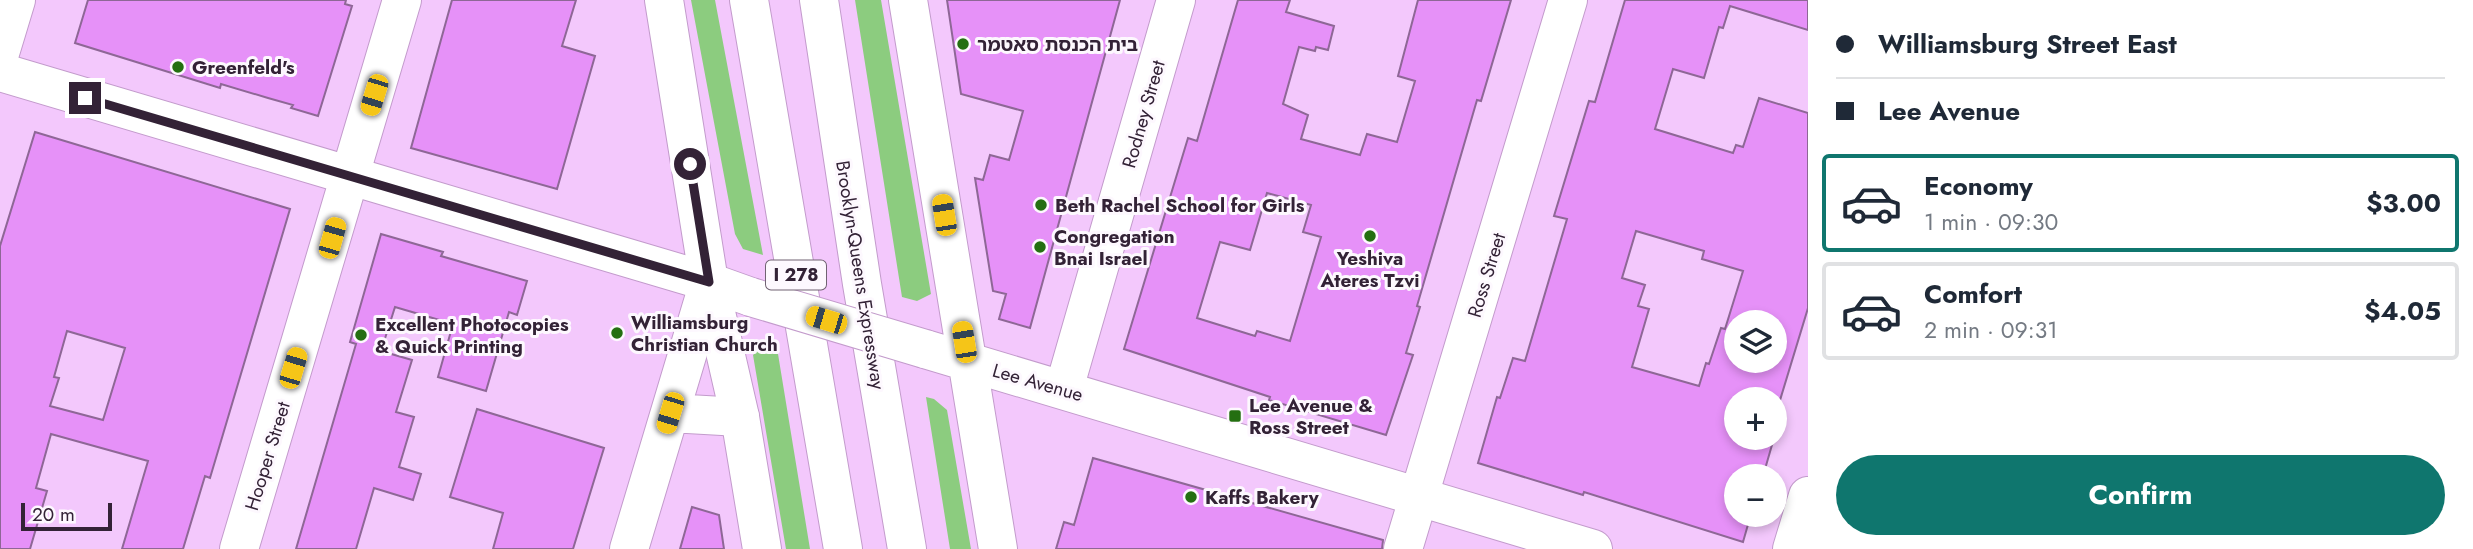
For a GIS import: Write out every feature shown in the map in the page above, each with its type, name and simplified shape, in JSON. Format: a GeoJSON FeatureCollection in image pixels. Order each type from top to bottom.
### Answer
{"type":"FeatureCollection","features":[{"type":"Feature","properties":{"kind":"main road"},"geometry":{"type":"LineString","coordinates":[[0,53],[16,0]]}},
{"type":"Feature","properties":{"kind":"main road","name":"Hooper Street"},"geometry":{"type":"LineString","coordinates":[[239,549],[402,0]]}},
{"type":"Feature","properties":{"kind":"main road"},"geometry":{"type":"LineString","coordinates":[[664,0],[709,282],[740,417],[762,549]]}},
{"type":"Feature","properties":{"kind":"main road","name":"I 278"},"geometry":{"type":"LineString","coordinates":[[749,0],[843,549]]}},
{"type":"Feature","properties":{"kind":"main road","name":"Brooklyn-Queens Expressway"},"geometry":{"type":"LineString","coordinates":[[819,0],[906,549]]}},
{"type":"Feature","properties":{"kind":"main road"},"geometry":{"type":"LineString","coordinates":[[908,0],[998,549]]}},
{"type":"Feature","properties":{"kind":"main road","name":"Rodney Street"},"geometry":{"type":"LineString","coordinates":[[1064,389],[1176,0]]}},
{"type":"Feature","properties":{"kind":"main road","name":"Ross Street"},"geometry":{"type":"LineString","coordinates":[[1403,549],[1568,0]]}},
{"type":"Feature","properties":{"kind":"main road","name":"Lee Avenue"},"geometry":{"type":"LineString","coordinates":[[0,72],[709,282],[751,297],[1593,549]]}},
{"type":"Feature","properties":{"kind":"main road"},"geometry":{"type":"LineString","coordinates":[[629,549],[709,282]]}},
{"type":"Feature","properties":{"kind":"main road"},"geometry":{"type":"LineString","coordinates":[[670,413],[740,417]]}},
{"type":"Feature","properties":{"kind":"main road"},"geometry":{"type":"LineString","coordinates":[[1792,549],[1808,496]]}},
{"type":"Feature","properties":{"kind":"green space"},"geometry":{"type":"Polygon","coordinates":[[[691,0],[715,0],[763,255],[743,249],[735,234],[691,0]]]}},
{"type":"Feature","properties":{"kind":"green space"},"geometry":{"type":"Polygon","coordinates":[[[855,0],[881,0],[931,294],[917,301],[902,297],[855,0]]]}},
{"type":"Feature","properties":{"kind":"green space"},"geometry":{"type":"Polygon","coordinates":[[[760,348],[778,354],[810,549],[786,549],[753,355],[760,348]]]}},
{"type":"Feature","properties":{"kind":"green space"},"geometry":{"type":"Polygon","coordinates":[[[926,397],[934,399],[947,410],[971,549],[950,549],[926,397]]]}},
{"type":"Feature","properties":{"kind":"building"},"geometry":{"type":"Polygon","coordinates":[[[88,0],[346,0],[345,4],[352,6],[318,116],[291,108],[293,105],[221,84],[220,88],[75,43],[88,0]]]}},
{"type":"Feature","properties":{"kind":"building"},"geometry":{"type":"Polygon","coordinates":[[[452,0],[576,0],[562,46],[595,56],[557,189],[411,148],[452,0]]]}},
{"type":"Feature","properties":{"kind":"building"},"geometry":{"type":"Polygon","coordinates":[[[947,0],[1120,0],[1030,328],[999,319],[1006,294],[993,291],[975,178],[983,180],[990,155],[1009,160],[1023,111],[961,94],[947,0]]]}},
{"type":"Feature","properties":{"kind":"building"},"geometry":{"type":"Polygon","coordinates":[[[1238,0],[1290,0],[1286,12],[1334,26],[1328,50],[1316,47],[1315,51],[1299,47],[1283,104],[1308,115],[1301,139],[1360,155],[1367,134],[1397,142],[1415,81],[1398,76],[1418,0],[1511,0],[1481,101],[1477,100],[1417,306],[1420,307],[1406,353],[1413,355],[1386,435],[1269,400],[1270,397],[1124,349],[1188,138],[1197,141],[1238,0]],[[1267,193],[1250,250],[1220,242],[1197,318],[1255,336],[1257,331],[1290,341],[1321,237],[1303,232],[1311,205],[1267,193]]]}},
{"type":"Feature","properties":{"kind":"building"},"geometry":{"type":"Polygon","coordinates":[[[1625,0],[1808,0],[1808,30],[1730,6],[1723,28],[1719,27],[1704,78],[1673,69],[1655,129],[1733,153],[1736,145],[1743,147],[1759,98],[1808,113],[1808,308],[1784,387],[1724,387],[1724,450],[1771,450],[1766,464],[1724,464],[1724,527],[1747,527],[1743,542],[1584,492],[1583,495],[1478,463],[1497,397],[1500,398],[1513,358],[1525,361],[1567,219],[1554,216],[1589,101],[1595,102],[1625,0]],[[1636,231],[1622,278],[1645,285],[1638,306],[1649,309],[1632,367],[1699,386],[1721,328],[1724,329],[1724,373],[1787,373],[1787,310],[1731,310],[1743,271],[1702,259],[1704,251],[1636,231]]]}},
{"type":"Feature","properties":{"kind":"building"},"geometry":{"type":"Polygon","coordinates":[[[35,132],[290,209],[210,478],[205,476],[183,549],[122,549],[148,461],[51,434],[36,488],[47,491],[30,549],[0,549],[0,246],[35,132]],[[67,331],[54,377],[59,378],[50,406],[103,420],[125,348],[67,331]]]}},
{"type":"Feature","properties":{"kind":"building"},"geometry":{"type":"Polygon","coordinates":[[[381,234],[443,252],[441,256],[527,281],[517,315],[509,312],[486,391],[438,377],[453,324],[395,307],[381,351],[412,360],[396,412],[414,417],[399,467],[421,474],[413,500],[374,488],[356,549],[296,549],[356,344],[350,342],[381,234]]]}},
{"type":"Feature","properties":{"kind":"building"},"geometry":{"type":"Polygon","coordinates":[[[477,409],[604,448],[573,549],[493,549],[503,513],[450,497],[477,409]]]}},
{"type":"Feature","properties":{"kind":"building"},"geometry":{"type":"Polygon","coordinates":[[[1093,458],[1383,540],[1382,549],[1056,549],[1064,522],[1074,525],[1093,458]]]}},
{"type":"Feature","properties":{"kind":"building"},"geometry":{"type":"Polygon","coordinates":[[[692,507],[719,515],[724,549],[680,549],[692,507]]]}},
{"type":"Feature","properties":{"kind":"place","name":"בית הכנסת סאטמר"},"geometry":{"type":"Point","coordinates":[963,44]}},
{"type":"Feature","properties":{"kind":"place","name":"Greenfeld's"},"geometry":{"type":"Point","coordinates":[178,67]}},
{"type":"Feature","properties":{"kind":"place","name":"Beth Rachel School for Girls"},"geometry":{"type":"Point","coordinates":[1041,205]}},
{"type":"Feature","properties":{"kind":"place","name":"Yeshiva Ateres Tzvi"},"geometry":{"type":"Point","coordinates":[1370,236]}},
{"type":"Feature","properties":{"kind":"place","name":"Congregation Bnai Israel"},"geometry":{"type":"Point","coordinates":[1040,247]}},
{"type":"Feature","properties":{"kind":"place","name":"Williamsburg Christian Church"},"geometry":{"type":"Point","coordinates":[617,333]}},
{"type":"Feature","properties":{"kind":"place","name":"Excellent Photocopies & Quick Printing"},"geometry":{"type":"Point","coordinates":[361,335]}},
{"type":"Feature","properties":{"kind":"place","name":"Lee Avenue & Ross Street"},"geometry":{"type":"Point","coordinates":[1235,416]}},
{"type":"Feature","properties":{"kind":"place","name":"Kaffs Bakery"},"geometry":{"type":"Point","coordinates":[1191,497]}},
{"type":"Feature","properties":{"kind":"route"},"geometry":{"type":"LineString","coordinates":[[85,98],[709,282],[690,164]]}}]}
